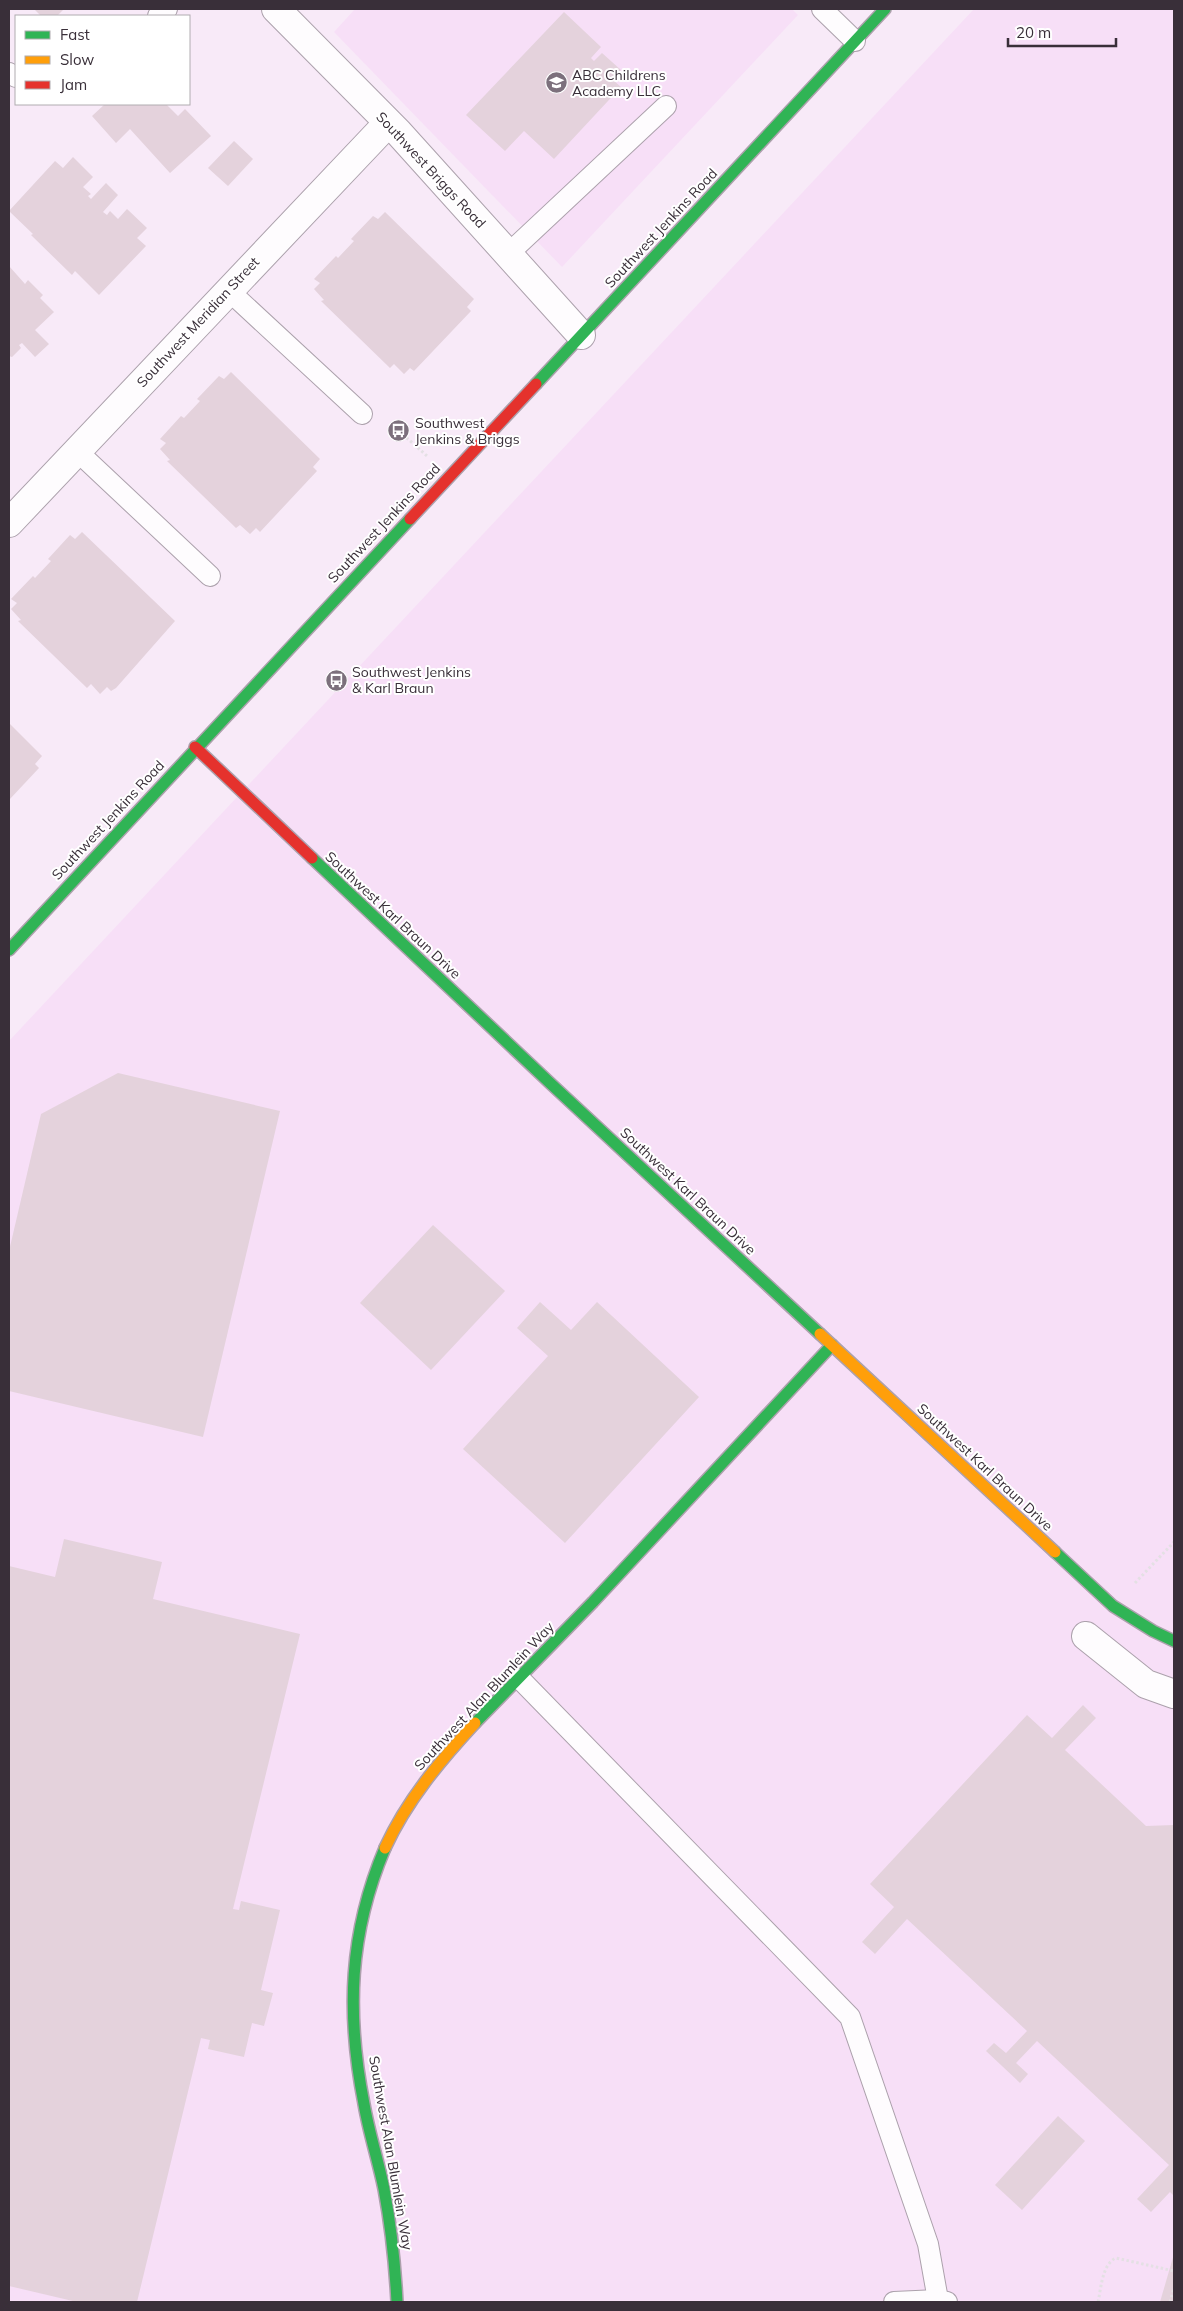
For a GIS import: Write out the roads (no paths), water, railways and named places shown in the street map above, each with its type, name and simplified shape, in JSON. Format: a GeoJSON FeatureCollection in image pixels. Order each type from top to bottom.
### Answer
{"type":"FeatureCollection","features":[{"type":"Feature","properties":{"kind":"street","name":"Southwest Briggs Road"},"geometry":{"type":"LineString","coordinates":[[276,9],[388,123],[581,335]]}},
{"type":"Feature","properties":{"kind":"street","name":"Southwest Jenkins Road"},"geometry":{"type":"LineString","coordinates":[[9,950],[885,9]]}},
{"type":"Feature","properties":{"kind":"street","name":"Southwest Meridian Street"},"geometry":{"type":"LineString","coordinates":[[9,523],[388,123]]}},
{"type":"Feature","properties":{"kind":"street","name":"Southwest Karl Braun Drive"},"geometry":{"type":"LineString","coordinates":[[195,748],[1113,1606],[1153,1631],[1174,1641]]}},
{"type":"Feature","properties":{"kind":"street","name":"Southwest Alan Blumlein Way"},"geometry":{"type":"LineString","coordinates":[[397,2302],[395,2256],[384,2188],[364,2105],[356,2051],[353,1998],[354,1961],[361,1925],[373,1880],[402,1814],[426,1779],[447,1754],[520,1679],[832,1345]]}},
{"type":"Feature","properties":{"kind":"street"},"geometry":{"type":"LineString","coordinates":[[1086,1636],[1146,1684],[1174,1694]]}},
{"type":"Feature","properties":{"kind":"lane"},"geometry":{"type":"LineString","coordinates":[[822,9],[855,41]]}},
{"type":"Feature","properties":{"kind":"lane"},"geometry":{"type":"LineString","coordinates":[[508,254],[666,106]]}},
{"type":"Feature","properties":{"kind":"lane"},"geometry":{"type":"LineString","coordinates":[[228,290],[362,414]]}},
{"type":"Feature","properties":{"kind":"lane"},"geometry":{"type":"LineString","coordinates":[[77,451],[210,576]]}},
{"type":"Feature","properties":{"kind":"lane"},"geometry":{"type":"LineString","coordinates":[[520,1679],[850,2017],[928,2244],[943,2301],[894,2302]]}},
{"type":"Feature","properties":{"kind":"place","name":"ABC Childrens Academy LLC"},"geometry":{"type":"Point","coordinates":[556,83]}},
{"type":"Feature","properties":{"kind":"place","name":"Southwest Jenkins & Briggs"},"geometry":{"type":"Point","coordinates":[399,431]}},
{"type":"Feature","properties":{"kind":"place","name":"Southwest Jenkins & Karl Braun"},"geometry":{"type":"Point","coordinates":[336,680]}}]}
